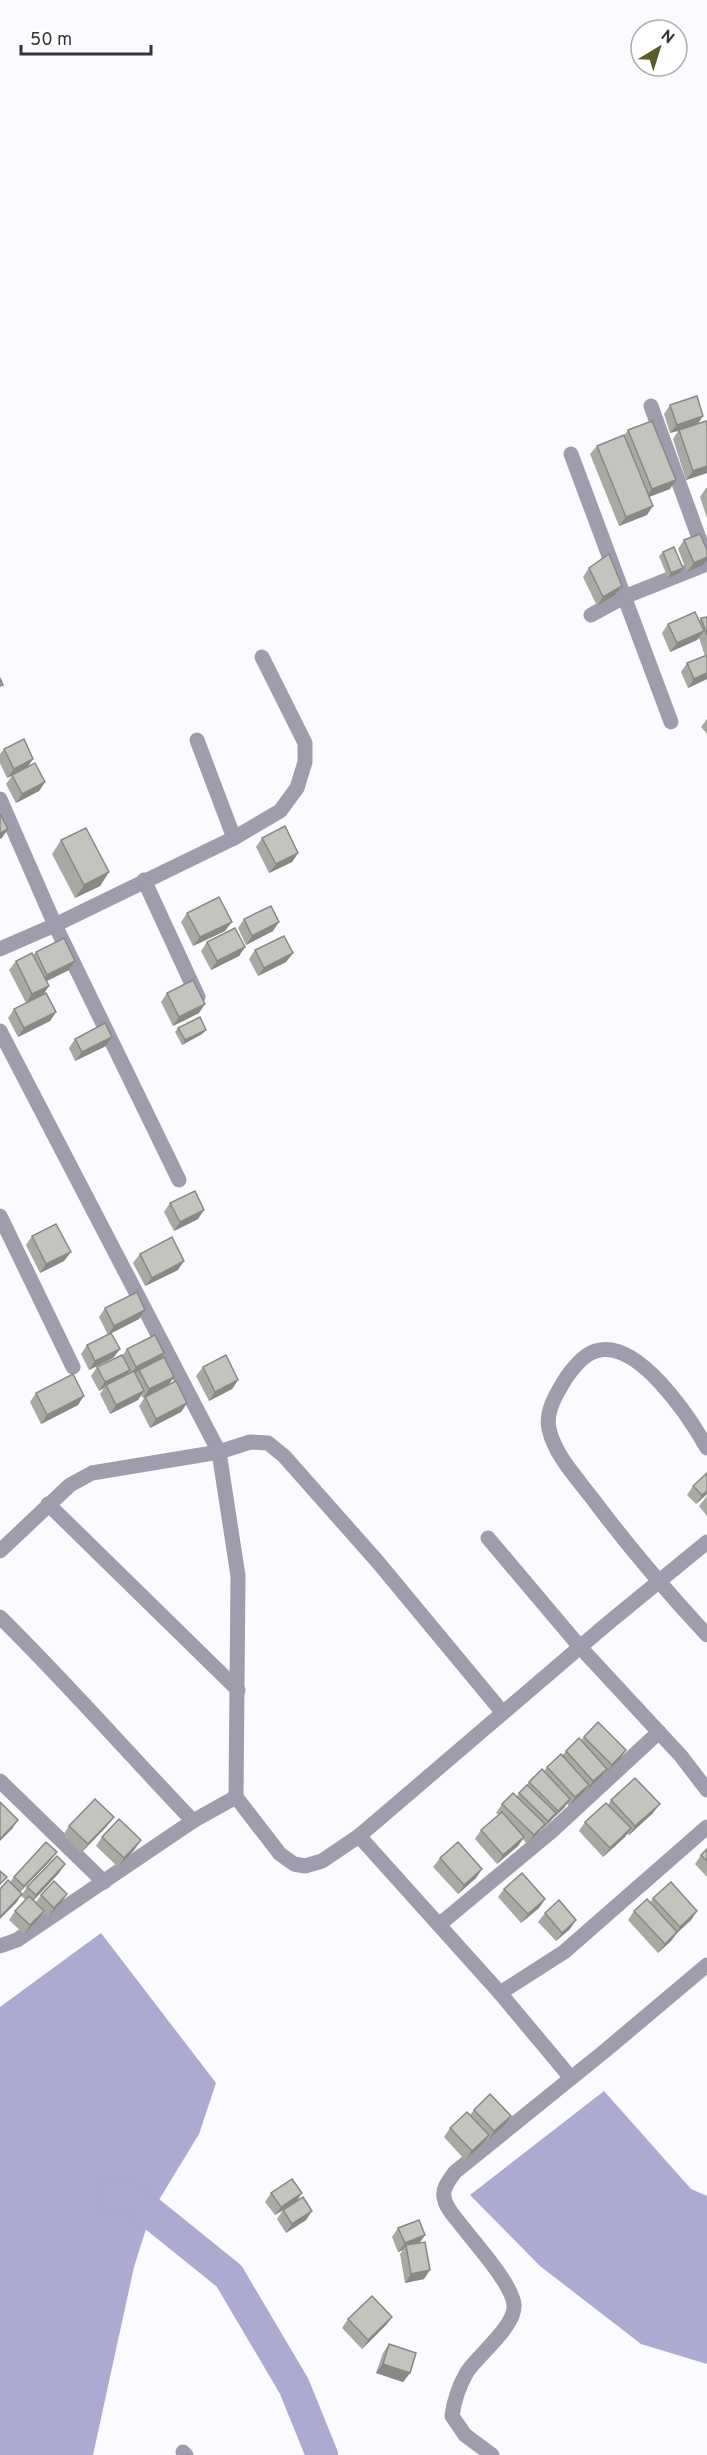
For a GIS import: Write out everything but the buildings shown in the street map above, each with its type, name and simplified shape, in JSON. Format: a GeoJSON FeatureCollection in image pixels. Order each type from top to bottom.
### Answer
{"type":"FeatureCollection","features":[{"type":"Feature","properties":{"kind":"street"},"geometry":{"type":"LineString","coordinates":[[591,615],[624,597],[707,562],[651,406]]}},
{"type":"Feature","properties":{"kind":"street"},"geometry":{"type":"LineString","coordinates":[[571,454],[670,722]]}},
{"type":"Feature","properties":{"kind":"street"},"geometry":{"type":"LineString","coordinates":[[0,949],[55,925],[234,838],[280,811],[297,788],[305,762],[305,743],[262,657]]}},
{"type":"Feature","properties":{"kind":"street"},"geometry":{"type":"LineString","coordinates":[[197,740],[234,838]]}},
{"type":"Feature","properties":{"kind":"street"},"geometry":{"type":"LineString","coordinates":[[0,799],[55,925],[179,1180]]}},
{"type":"Feature","properties":{"kind":"street"},"geometry":{"type":"LineString","coordinates":[[144,880],[198,997]]}},
{"type":"Feature","properties":{"kind":"street"},"geometry":{"type":"LineString","coordinates":[[0,1031],[219,1452],[238,1576],[236,1797],[280,1854],[294,1864],[305,1866],[322,1861],[359,1836],[707,1542]]}},
{"type":"Feature","properties":{"kind":"street"},"geometry":{"type":"LineString","coordinates":[[0,1216],[73,1367]]}},
{"type":"Feature","properties":{"kind":"street"},"geometry":{"type":"LineString","coordinates":[[707,1448],[670,1393],[639,1362],[612,1350],[596,1350],[583,1359],[567,1377],[551,1405],[549,1429],[560,1456],[658,1582],[707,1635]]}},
{"type":"Feature","properties":{"kind":"street"},"geometry":{"type":"LineString","coordinates":[[0,1551],[70,1485],[92,1473],[219,1452],[250,1442],[268,1443],[284,1456],[377,1562],[503,1713]]}},
{"type":"Feature","properties":{"kind":"street"},"geometry":{"type":"LineString","coordinates":[[48,1504],[238,1690]]}},
{"type":"Feature","properties":{"kind":"street"},"geometry":{"type":"LineString","coordinates":[[488,1538],[580,1647],[681,1756],[707,1790]]}},
{"type":"Feature","properties":{"kind":"street"},"geometry":{"type":"LineString","coordinates":[[0,1617],[58,1674],[193,1821]]}},
{"type":"Feature","properties":{"kind":"street"},"geometry":{"type":"LineString","coordinates":[[440,1924],[552,1831],[659,1731]]}},
{"type":"Feature","properties":{"kind":"street"},"geometry":{"type":"LineString","coordinates":[[0,1780],[104,1882]]}},
{"type":"Feature","properties":{"kind":"street"},"geometry":{"type":"LineString","coordinates":[[0,1946],[17,1940],[193,1821],[236,1797]]}},
{"type":"Feature","properties":{"kind":"street"},"geometry":{"type":"LineString","coordinates":[[500,1993],[564,1952],[707,1827]]}},
{"type":"Feature","properties":{"kind":"street"},"geometry":{"type":"LineString","coordinates":[[359,1836],[440,1924],[571,2078]]}},
{"type":"Feature","properties":{"kind":"street"},"geometry":{"type":"LineString","coordinates":[[492,2455],[465,2435],[452,2416],[454,2400],[467,2373],[507,2325],[514,2306],[510,2293],[498,2273],[452,2214],[444,2197],[446,2186],[455,2172],[705,1969]]}},
{"type":"Feature","properties":{"kind":"water"},"geometry":{"type":"Polygon","coordinates":[[[101,1933],[216,2083],[199,2134],[151,2213],[134,2267],[93,2455],[0,2455],[0,2007],[101,1933]]]}},
{"type":"Feature","properties":{"kind":"water"},"geometry":{"type":"Polygon","coordinates":[[[604,2091],[691,2189],[707,2196],[707,2364],[641,2344],[540,2266],[470,2195],[604,2091]]]}},
{"type":"Feature","properties":{"kind":"waterway"},"geometry":{"type":"LineString","coordinates":[[113,2196],[136,2201],[229,2276],[294,2386],[322,2455]]}}]}
